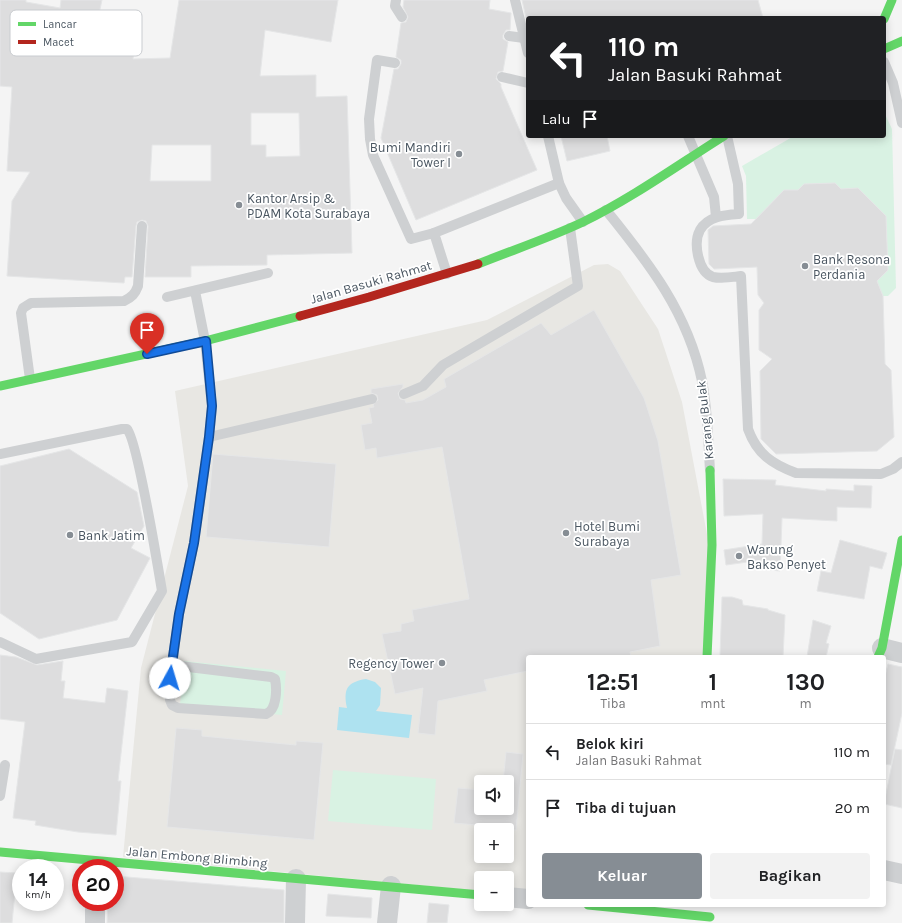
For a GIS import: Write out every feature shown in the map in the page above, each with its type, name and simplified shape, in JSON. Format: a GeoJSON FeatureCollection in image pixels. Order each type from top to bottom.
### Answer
{"type":"FeatureCollection","features":[{"type":"Feature","properties":{"kind":"street"},"geometry":{"type":"LineString","coordinates":[[885,16],[892,0]]}},
{"type":"Feature","properties":{"kind":"street"},"geometry":{"type":"LineString","coordinates":[[886,48],[902,41]]}},
{"type":"Feature","properties":{"kind":"street","name":"Jalan Basuki Rahmat"},"geometry":{"type":"LineString","coordinates":[[0,386],[206,341],[447,274],[583,222],[606,210],[721,138]]}},
{"type":"Feature","properties":{"kind":"street","name":"Karang Bulak"},"geometry":{"type":"LineString","coordinates":[[707,655],[712,545],[710,470]]}},
{"type":"Feature","properties":{"kind":"street"},"geometry":{"type":"LineString","coordinates":[[902,540],[880,652],[902,653]]}},
{"type":"Feature","properties":{"kind":"street","name":"Jalan Embong Blimbing"},"geometry":{"type":"LineString","coordinates":[[0,852],[72,861]]}},
{"type":"Feature","properties":{"kind":"street","name":"Jalan Embong Blimbing"},"geometry":{"type":"LineString","coordinates":[[124,866],[391,886],[474,894]]}},
{"type":"Feature","properties":{"kind":"street"},"geometry":{"type":"LineString","coordinates":[[886,870],[902,874]]}},
{"type":"Feature","properties":{"kind":"street"},"geometry":{"type":"LineString","coordinates":[[295,923],[296,879]]}},
{"type":"Feature","properties":{"kind":"street"},"geometry":{"type":"LineString","coordinates":[[387,923],[391,886]]}},
{"type":"Feature","properties":{"kind":"street"},"geometry":{"type":"LineString","coordinates":[[514,898],[526,899]]}},
{"type":"Feature","properties":{"kind":"street"},"geometry":{"type":"LineString","coordinates":[[612,907],[709,915]]}},
{"type":"Feature","properties":{"kind":"street"},"geometry":{"type":"LineString","coordinates":[[95,911],[95,923]]}},
{"type":"Feature","properties":{"kind":"lane"},"geometry":{"type":"LineString","coordinates":[[396,0],[395,6],[402,17]]}},
{"type":"Feature","properties":{"kind":"lane"},"geometry":{"type":"LineString","coordinates":[[515,0],[526,46]]}},
{"type":"Feature","properties":{"kind":"lane"},"geometry":{"type":"LineString","coordinates":[[509,36],[524,38]]}},
{"type":"Feature","properties":{"kind":"lane"},"geometry":{"type":"LineString","coordinates":[[395,63],[377,60],[369,119],[373,155],[411,239],[434,233],[559,183]]}},
{"type":"Feature","properties":{"kind":"lane"},"geometry":{"type":"LineString","coordinates":[[886,67],[893,83],[902,123]]}},
{"type":"Feature","properties":{"kind":"lane"},"geometry":{"type":"LineString","coordinates":[[502,77],[526,83]]}},
{"type":"Feature","properties":{"kind":"lane"},"geometry":{"type":"LineString","coordinates":[[548,138],[559,183],[566,198],[583,222]]}},
{"type":"Feature","properties":{"kind":"lane"},"geometry":{"type":"LineString","coordinates":[[689,138],[714,197],[716,216]]}},
{"type":"Feature","properties":{"kind":"lane"},"geometry":{"type":"LineString","coordinates":[[727,138],[738,184],[739,214],[716,216],[700,230],[698,239],[698,256],[704,269],[712,276],[726,278],[741,276],[748,429],[752,440],[761,454],[783,468],[796,473],[881,474],[893,469],[902,462]]}},
{"type":"Feature","properties":{"kind":"lane","name":"Karang Bulak"},"geometry":{"type":"LineString","coordinates":[[606,210],[661,280],[686,329],[702,381],[708,425],[710,470]]}},
{"type":"Feature","properties":{"kind":"lane"},"geometry":{"type":"LineString","coordinates":[[30,379],[21,313],[23,308],[31,303],[124,301],[130,298],[135,293],[138,286],[142,226]]}},
{"type":"Feature","properties":{"kind":"lane"},"geometry":{"type":"LineString","coordinates":[[404,394],[422,386],[443,365],[578,286],[570,228]]}},
{"type":"Feature","properties":{"kind":"lane"},"geometry":{"type":"LineString","coordinates":[[434,233],[447,274]]}},
{"type":"Feature","properties":{"kind":"lane"},"geometry":{"type":"LineString","coordinates":[[167,297],[268,273]]}},
{"type":"Feature","properties":{"kind":"lane"},"geometry":{"type":"LineString","coordinates":[[172,665],[272,677],[275,679],[276,683],[274,708],[271,712],[266,714],[178,708],[172,705],[170,700],[172,665],[179,614],[194,543],[212,406],[206,341],[194,291]]}},
{"type":"Feature","properties":{"kind":"lane"},"geometry":{"type":"LineString","coordinates":[[209,437],[372,399]]}},
{"type":"Feature","properties":{"kind":"lane"},"geometry":{"type":"LineString","coordinates":[[0,454],[127,429],[132,436],[162,591],[132,642],[36,659],[0,642]]}},
{"type":"Feature","properties":{"kind":"lane"},"geometry":{"type":"LineString","coordinates":[[0,795],[5,765]]}},
{"type":"Feature","properties":{"kind":"shaded area"},"geometry":{"type":"Polygon","coordinates":[[[608,264],[620,271],[658,329],[682,402],[710,550],[703,655],[526,655],[526,895],[514,894],[514,871],[474,871],[474,890],[123,857],[141,668],[188,486],[175,391],[487,320],[594,265],[608,264]]]}},
{"type":"Feature","properties":{"kind":"green space"},"geometry":{"type":"Polygon","coordinates":[[[886,116],[892,129],[896,288],[888,296],[883,296],[877,281],[888,270],[886,216],[858,188],[841,189],[835,183],[804,184],[798,190],[784,190],[756,219],[747,219],[746,176],[742,166],[791,138],[886,138],[886,116]]]}},
{"type":"Feature","properties":{"kind":"green space"},"geometry":{"type":"Polygon","coordinates":[[[184,661],[286,671],[282,715],[180,705],[184,661]]]}},
{"type":"Feature","properties":{"kind":"green space"},"geometry":{"type":"Polygon","coordinates":[[[333,770],[436,779],[432,830],[328,821],[333,770]]]}},
{"type":"Feature","properties":{"kind":"water"},"geometry":{"type":"Polygon","coordinates":[[[366,679],[375,682],[381,688],[380,705],[376,711],[412,715],[409,738],[337,730],[339,707],[347,708],[346,691],[354,682],[366,679]]]}},
{"type":"Feature","properties":{"kind":"building"},"geometry":{"type":"Polygon","coordinates":[[[0,0],[26,0],[26,2],[60,8],[61,0],[102,0],[100,10],[10,10],[10,56],[133,56],[133,59],[170,58],[179,0],[338,0],[331,42],[265,30],[260,76],[316,75],[316,97],[347,96],[352,253],[267,255],[267,265],[191,266],[191,277],[145,277],[148,226],[146,221],[142,220],[137,222],[136,226],[132,277],[125,277],[124,283],[7,276],[12,201],[30,172],[7,171],[12,87],[0,86],[0,0]],[[251,113],[251,145],[266,145],[266,157],[300,156],[299,113],[251,113]],[[152,145],[150,181],[211,181],[211,145],[152,145]]]}},
{"type":"Feature","properties":{"kind":"building"},"geometry":{"type":"Polygon","coordinates":[[[404,0],[490,0],[489,9],[511,13],[510,30],[506,30],[503,35],[503,39],[508,42],[503,71],[498,72],[496,79],[501,84],[537,170],[416,220],[381,138],[394,69],[398,69],[401,64],[401,60],[396,57],[401,23],[406,22],[408,17],[403,7],[404,0]]]}},
{"type":"Feature","properties":{"kind":"building"},"geometry":{"type":"Polygon","coordinates":[[[522,0],[758,0],[762,16],[526,16],[526,18],[522,0]]]}},
{"type":"Feature","properties":{"kind":"building"},"geometry":{"type":"Polygon","coordinates":[[[561,138],[607,138],[610,151],[567,161],[561,138]]]}},
{"type":"Feature","properties":{"kind":"building"},"geometry":{"type":"Polygon","coordinates":[[[835,183],[841,189],[858,188],[886,216],[888,270],[877,281],[883,296],[885,364],[891,370],[894,437],[877,451],[776,454],[761,439],[760,371],[772,359],[759,350],[759,310],[764,303],[758,295],[757,267],[714,269],[709,264],[708,230],[713,226],[751,224],[784,190],[798,190],[804,184],[835,183]]]}},
{"type":"Feature","properties":{"kind":"building","name":"Hotel Bumi Surabaya"},"geometry":{"type":"Polygon","coordinates":[[[594,310],[644,398],[658,441],[681,575],[651,580],[660,646],[630,652],[631,655],[526,655],[526,671],[484,680],[487,691],[438,701],[435,735],[418,733],[423,688],[395,694],[382,634],[401,631],[401,624],[414,621],[412,610],[469,599],[442,447],[377,458],[376,448],[365,450],[361,425],[372,423],[369,408],[374,407],[373,405],[378,400],[377,395],[371,393],[371,389],[403,384],[403,387],[398,393],[400,399],[405,400],[406,403],[423,400],[446,387],[444,379],[541,323],[551,335],[594,310]]]}},
{"type":"Feature","properties":{"kind":"building","name":"Bank Jatim"},"geometry":{"type":"Polygon","coordinates":[[[69,449],[137,492],[144,526],[131,548],[150,558],[117,620],[39,639],[0,613],[0,466],[69,449]]]}},
{"type":"Feature","properties":{"kind":"building"},"geometry":{"type":"Polygon","coordinates":[[[213,454],[336,464],[329,547],[206,537],[213,454]]]}},
{"type":"Feature","properties":{"kind":"building"},"geometry":{"type":"Polygon","coordinates":[[[723,479],[776,480],[775,485],[826,491],[826,489],[854,491],[854,485],[872,486],[871,508],[837,507],[837,521],[782,518],[780,571],[761,569],[762,560],[726,565],[724,550],[762,544],[763,514],[724,516],[723,479]]]}},
{"type":"Feature","properties":{"kind":"building"},"geometry":{"type":"Polygon","coordinates":[[[840,540],[887,553],[882,569],[870,566],[864,599],[817,591],[821,571],[831,573],[840,540]]]}},
{"type":"Feature","properties":{"kind":"building"},"geometry":{"type":"Polygon","coordinates":[[[722,597],[732,597],[742,600],[743,605],[768,609],[785,615],[783,655],[720,655],[722,597]]]}},
{"type":"Feature","properties":{"kind":"building"},"geometry":{"type":"Polygon","coordinates":[[[813,620],[831,626],[826,643],[829,644],[826,655],[807,655],[813,620]]]}},
{"type":"Feature","properties":{"kind":"building"},"geometry":{"type":"Polygon","coordinates":[[[0,655],[16,657],[37,665],[63,661],[61,681],[65,681],[63,698],[105,703],[107,688],[128,691],[118,781],[121,781],[116,835],[78,832],[35,825],[36,821],[13,818],[25,722],[0,719],[0,655]]]}},
{"type":"Feature","properties":{"kind":"building"},"geometry":{"type":"Polygon","coordinates":[[[888,664],[902,667],[902,713],[891,765],[886,764],[886,672],[888,664]]]}},
{"type":"Feature","properties":{"kind":"building"},"geometry":{"type":"Polygon","coordinates":[[[176,728],[202,730],[202,736],[296,745],[296,741],[323,743],[314,840],[167,827],[176,728]]]}},
{"type":"Feature","properties":{"kind":"building"},"geometry":{"type":"Polygon","coordinates":[[[895,749],[902,750],[902,808],[886,804],[886,794],[895,749]]]}},
{"type":"Feature","properties":{"kind":"building"},"geometry":{"type":"Polygon","coordinates":[[[506,752],[523,754],[516,830],[514,830],[514,823],[474,823],[474,825],[454,823],[458,788],[474,789],[474,815],[514,815],[514,775],[504,775],[506,752]]]}},
{"type":"Feature","properties":{"kind":"building"},"geometry":{"type":"Polygon","coordinates":[[[0,872],[12,873],[12,923],[0,923],[0,872]]]}},
{"type":"Feature","properties":{"kind":"building"},"geometry":{"type":"Polygon","coordinates":[[[124,877],[284,890],[284,923],[107,923],[108,911],[124,911],[124,877]]]}},
{"type":"Feature","properties":{"kind":"building"},"geometry":{"type":"Polygon","coordinates":[[[328,894],[372,898],[371,918],[326,916],[328,894]]]}},
{"type":"Feature","properties":{"kind":"building"},"geometry":{"type":"Polygon","coordinates":[[[429,903],[449,905],[447,923],[427,923],[429,903]]]}},
{"type":"Feature","properties":{"kind":"traffic: fast"},"geometry":{"type":"LineString","coordinates":[[885,16],[892,0]]}},
{"type":"Feature","properties":{"kind":"traffic: fast"},"geometry":{"type":"LineString","coordinates":[[886,48],[902,41]]}},
{"type":"Feature","properties":{"kind":"traffic: fast"},"geometry":{"type":"LineString","coordinates":[[478,264],[557,233],[601,213],[637,192],[721,138]]}},
{"type":"Feature","properties":{"kind":"traffic: fast"},"geometry":{"type":"LineString","coordinates":[[0,386],[205,341],[300,316]]}},
{"type":"Feature","properties":{"kind":"traffic: fast"},"geometry":{"type":"LineString","coordinates":[[707,655],[712,545],[710,470]]}},
{"type":"Feature","properties":{"kind":"traffic: fast"},"geometry":{"type":"LineString","coordinates":[[879,655],[882,648],[902,540]]}},
{"type":"Feature","properties":{"kind":"traffic: fast"},"geometry":{"type":"LineString","coordinates":[[0,852],[474,894]]}},
{"type":"Feature","properties":{"kind":"traffic: fast"},"geometry":{"type":"LineString","coordinates":[[608,907],[710,917]]}},
{"type":"Feature","properties":{"kind":"traffic: jam"},"geometry":{"type":"LineString","coordinates":[[300,316],[478,264]]}},
{"type":"Feature","properties":{"kind":"place","name":"Bumi Mandiri Tower I"},"geometry":{"type":"Point","coordinates":[459,154]}},
{"type":"Feature","properties":{"kind":"place","name":"Kantor Arsip & PDAM Kota Surabaya"},"geometry":{"type":"Point","coordinates":[239,205]}},
{"type":"Feature","properties":{"kind":"place","name":"Bank Resona Perdania"},"geometry":{"type":"Point","coordinates":[805,266]}},
{"type":"Feature","properties":{"kind":"place","name":"Hotel Bumi Surabaya"},"geometry":{"type":"Point","coordinates":[566,533]}},
{"type":"Feature","properties":{"kind":"place","name":"Bank Jatim"},"geometry":{"type":"Point","coordinates":[70,535]}},
{"type":"Feature","properties":{"kind":"place","name":"Warung Bakso Penyet"},"geometry":{"type":"Point","coordinates":[739,556]}},
{"type":"Feature","properties":{"kind":"place","name":"Regency Tower"},"geometry":{"type":"Point","coordinates":[442,663]}},
{"type":"Feature","properties":{"kind":"route"},"geometry":{"type":"LineString","coordinates":[[147,354],[206,341],[212,406],[194,543],[179,614],[170,678]]}}]}
